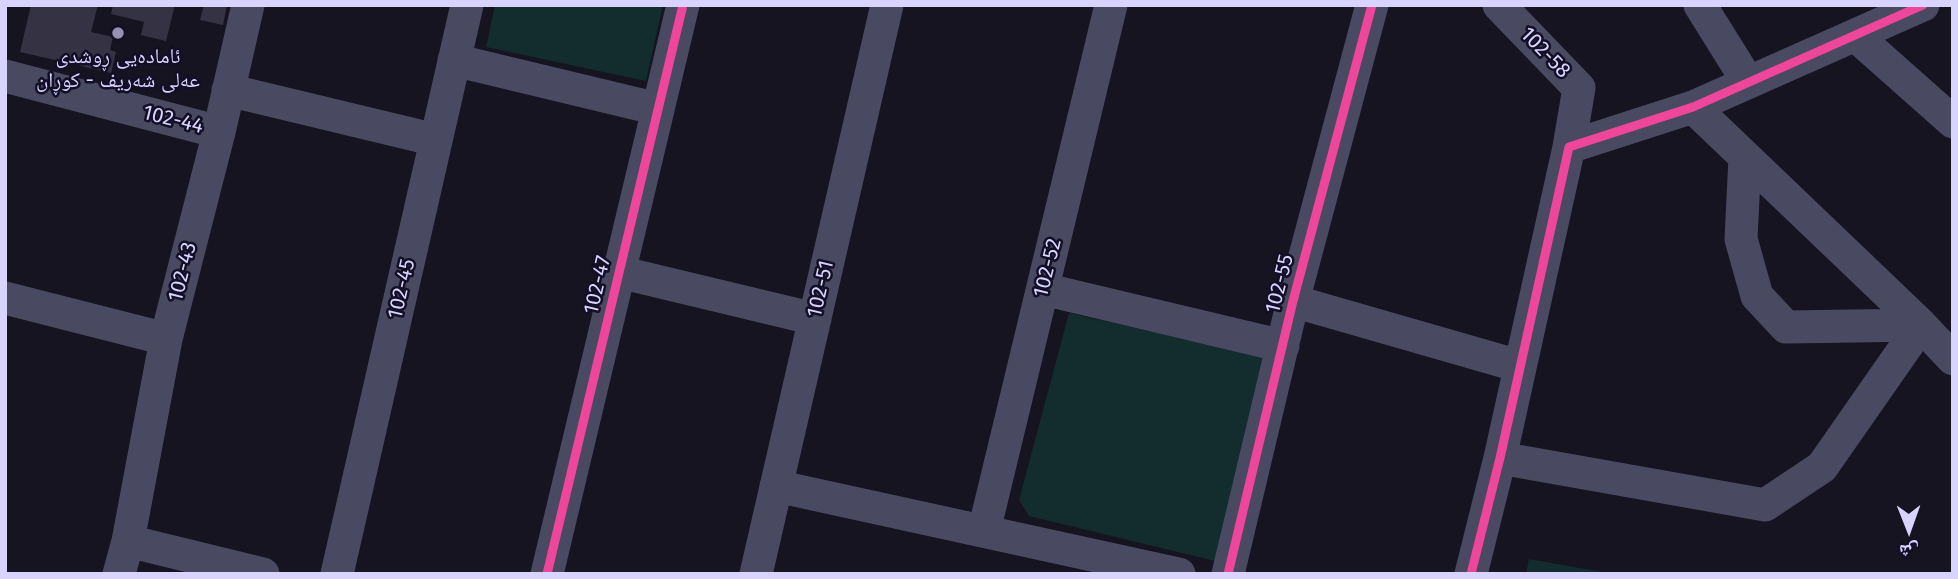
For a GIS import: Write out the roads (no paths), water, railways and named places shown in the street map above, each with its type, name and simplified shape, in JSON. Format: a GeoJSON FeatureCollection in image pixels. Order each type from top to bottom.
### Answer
{"type":"FeatureCollection","features":[{"type":"Feature","properties":{"kind":"street","name":"102-43"},"geometry":{"type":"LineString","coordinates":[[119,574],[128,541],[166,339],[219,132],[248,5]]}},
{"type":"Feature","properties":{"kind":"street","name":"102-45"},"geometry":{"type":"LineString","coordinates":[[337,574],[467,5]]}},
{"type":"Feature","properties":{"kind":"street","name":"102-47"},"geometry":{"type":"LineString","coordinates":[[547,574],[683,5]]}},
{"type":"Feature","properties":{"kind":"street","name":"102-51"},"geometry":{"type":"LineString","coordinates":[[757,574],[887,5]]}},
{"type":"Feature","properties":{"kind":"street","name":"102-52"},"geometry":{"type":"LineString","coordinates":[[984,531],[1111,5]]}},
{"type":"Feature","properties":{"kind":"street","name":"102-55"},"geometry":{"type":"LineString","coordinates":[[1228,574],[1293,301],[1372,5]]}},
{"type":"Feature","properties":{"kind":"street","name":"102-58"},"geometry":{"type":"LineString","coordinates":[[1499,5],[1579,88],[1569,147]]}},
{"type":"Feature","properties":{"kind":"street"},"geometry":{"type":"LineString","coordinates":[[1700,5],[1748,82]]}},
{"type":"Feature","properties":{"kind":"street"},"geometry":{"type":"LineString","coordinates":[[1471,574],[1500,458],[1569,147],[1693,107],[1856,36],[1913,7]]}},
{"type":"Feature","properties":{"kind":"street"},"geometry":{"type":"LineString","coordinates":[[1856,36],[1953,122]]}},
{"type":"Feature","properties":{"kind":"street"},"geometry":{"type":"LineString","coordinates":[[454,60],[658,109]]}},
{"type":"Feature","properties":{"kind":"street","name":"102-44"},"geometry":{"type":"LineString","coordinates":[[5,76],[219,132]]}},
{"type":"Feature","properties":{"kind":"street"},"geometry":{"type":"LineString","coordinates":[[228,90],[436,140]]}},
{"type":"Feature","properties":{"kind":"street"},"geometry":{"type":"LineString","coordinates":[[1693,107],[1921,325],[1953,359]]}},
{"type":"Feature","properties":{"kind":"street"},"geometry":{"type":"LineString","coordinates":[[1745,157],[1741,239],[1757,296],[1786,327],[1921,325]]}},
{"type":"Feature","properties":{"kind":"street"},"geometry":{"type":"LineString","coordinates":[[619,272],[815,319]]}},
{"type":"Feature","properties":{"kind":"street"},"geometry":{"type":"LineString","coordinates":[[1043,289],[1283,346]]}},
{"type":"Feature","properties":{"kind":"street"},"geometry":{"type":"LineString","coordinates":[[5,298],[166,339]]}},
{"type":"Feature","properties":{"kind":"street"},"geometry":{"type":"LineString","coordinates":[[1293,301],[1520,366]]}},
{"type":"Feature","properties":{"kind":"street"},"geometry":{"type":"LineString","coordinates":[[1500,458],[1765,505],[1822,467],[1921,325]]}},
{"type":"Feature","properties":{"kind":"street"},"geometry":{"type":"LineString","coordinates":[[776,486],[1180,574]]}},
{"type":"Feature","properties":{"kind":"street"},"geometry":{"type":"LineString","coordinates":[[128,541],[263,574]]}},
{"type":"Feature","properties":{"kind":"place","name":"ئامادەیی ڕوشدی عەلی شەریف - کوڕان"},"geometry":{"type":"Point","coordinates":[118,33]}}]}
